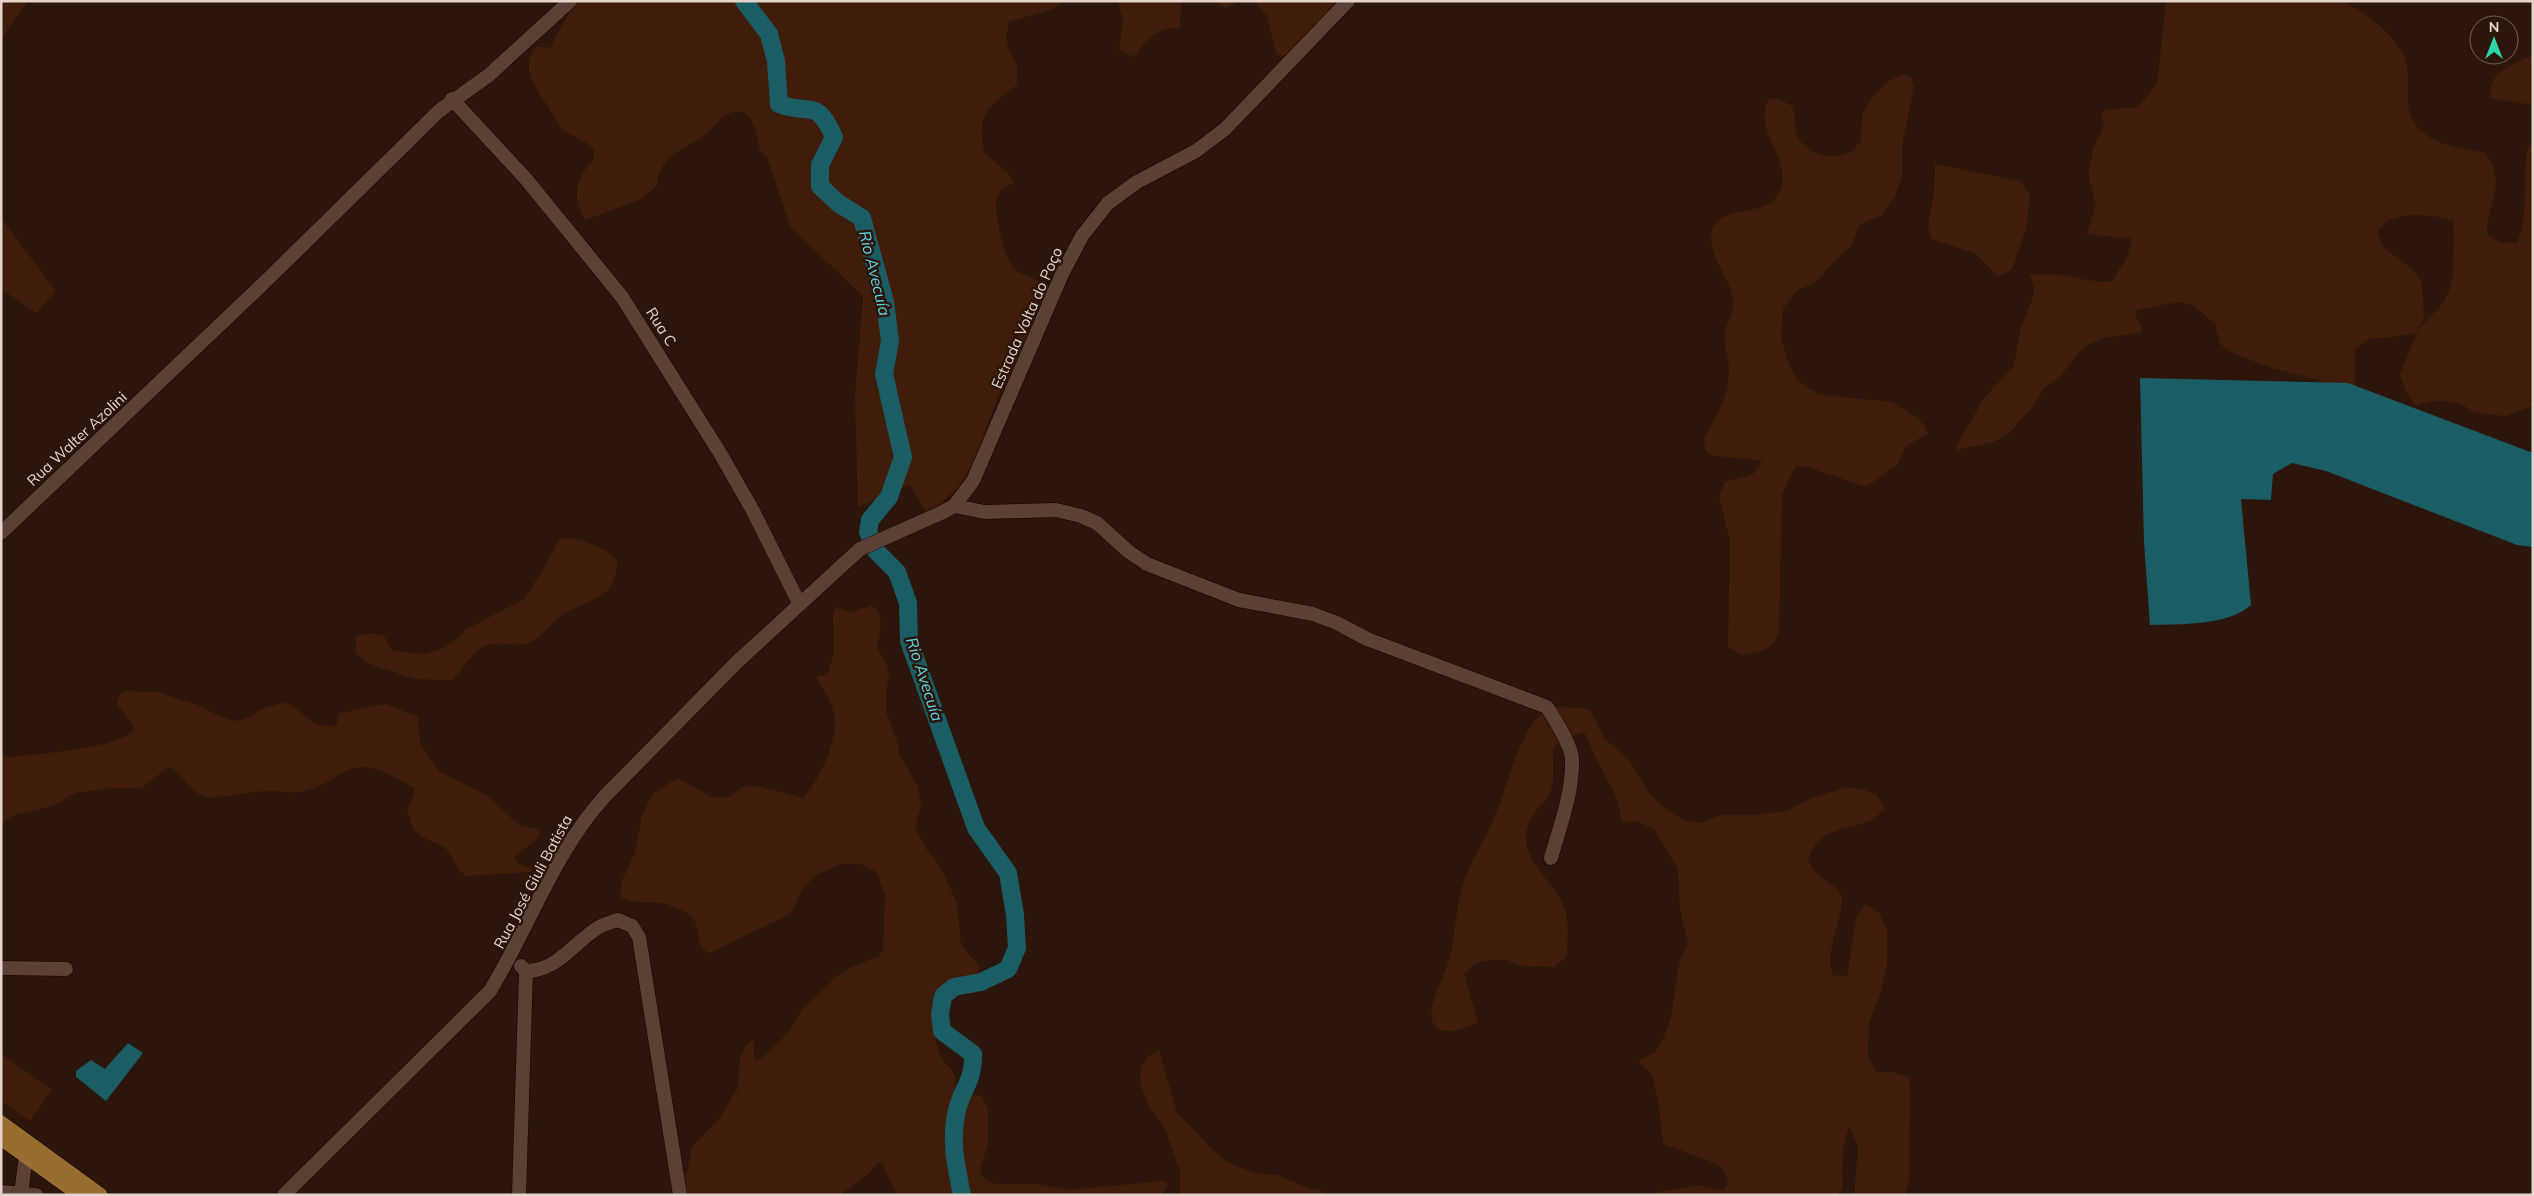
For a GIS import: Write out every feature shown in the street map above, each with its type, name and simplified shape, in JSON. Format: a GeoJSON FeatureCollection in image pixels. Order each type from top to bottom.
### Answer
{"type":"FeatureCollection","features":[{"type":"Feature","properties":{"kind":"main road"},"geometry":{"type":"LineString","coordinates":[[1,1123],[100,1195]]}},
{"type":"Feature","properties":{"kind":"main road"},"geometry":{"type":"LineString","coordinates":[[1,1138],[80,1195]]}},
{"type":"Feature","properties":{"kind":"street","name":"Rua Walter Azolini"},"geometry":{"type":"LineString","coordinates":[[1,534],[176,368],[452,99],[489,75],[570,1]]}},
{"type":"Feature","properties":{"kind":"street","name":"Estrada Volta do Poço"},"geometry":{"type":"LineString","coordinates":[[860,549],[886,536],[932,518],[954,506],[972,481],[1062,274],[1082,236],[1097,217],[1119,194],[1196,151],[1225,129],[1348,1]]}},
{"type":"Feature","properties":{"kind":"street","name":"Rua C"},"geometry":{"type":"LineString","coordinates":[[452,99],[503,153],[611,281],[720,453],[753,511],[799,603]]}},
{"type":"Feature","properties":{"kind":"street"},"geometry":{"type":"LineString","coordinates":[[954,506],[985,512],[1056,510],[1081,516],[1097,523],[1128,552],[1147,564],[1239,600],[1313,614],[1337,623],[1367,639],[1547,707],[1558,724],[1572,758],[1569,793],[1551,858]]}},
{"type":"Feature","properties":{"kind":"street","name":"Rua José Giuli Batista"},"geometry":{"type":"LineString","coordinates":[[284,1195],[476,1007],[490,991],[512,956],[561,858],[587,816],[710,690],[799,603],[860,549]]}},
{"type":"Feature","properties":{"kind":"street"},"geometry":{"type":"LineString","coordinates":[[526,971],[538,971],[564,957],[599,927],[618,920],[632,926],[639,936],[680,1195]]}},
{"type":"Feature","properties":{"kind":"street"},"geometry":{"type":"LineString","coordinates":[[512,956],[526,971],[519,1195]]}},
{"type":"Feature","properties":{"kind":"street"},"geometry":{"type":"LineString","coordinates":[[1,968],[66,968]]}},
{"type":"Feature","properties":{"kind":"street"},"geometry":{"type":"LineString","coordinates":[[21,1194],[26,1156]]}},
{"type":"Feature","properties":{"kind":"street"},"geometry":{"type":"LineString","coordinates":[[1,1192],[36,1195]]}},
{"type":"Feature","properties":{"kind":"shaded area"},"geometry":{"type":"Polygon","coordinates":[[[1,1],[28,1],[1,39],[1,1]]]}},
{"type":"Feature","properties":{"kind":"shaded area"},"geometry":{"type":"Polygon","coordinates":[[[575,1],[1065,1],[1052,9],[1009,22],[1006,37],[1009,51],[1017,65],[1017,85],[992,106],[983,119],[982,139],[984,152],[1010,175],[1014,183],[1004,189],[997,198],[997,213],[1003,246],[1015,269],[1039,283],[1041,297],[1017,361],[998,397],[973,463],[957,489],[937,506],[925,511],[910,485],[858,507],[855,396],[863,296],[791,228],[767,157],[760,152],[754,126],[745,114],[739,111],[731,113],[721,119],[704,135],[672,156],[662,168],[657,185],[642,199],[585,220],[577,194],[583,173],[594,158],[594,150],[560,126],[535,86],[529,70],[529,62],[537,46],[550,48],[575,1]]]}},
{"type":"Feature","properties":{"kind":"shaded area"},"geometry":{"type":"Polygon","coordinates":[[[1118,1],[1181,1],[1180,28],[1158,32],[1147,40],[1134,58],[1119,50],[1123,19],[1118,1]]]}},
{"type":"Feature","properties":{"kind":"shaded area"},"geometry":{"type":"Polygon","coordinates":[[[1212,1],[1240,1],[1226,8],[1212,1]]]}},
{"type":"Feature","properties":{"kind":"shaded area"},"geometry":{"type":"Polygon","coordinates":[[[1254,1],[1347,1],[1304,43],[1282,57],[1276,53],[1267,16],[1254,1]]]}},
{"type":"Feature","properties":{"kind":"shaded area"},"geometry":{"type":"Polygon","coordinates":[[[2166,1],[2343,1],[2363,13],[2394,40],[2405,58],[2408,72],[2409,110],[2413,121],[2420,130],[2429,137],[2450,146],[2484,152],[2491,163],[2496,183],[2487,234],[2501,243],[2517,243],[2521,232],[2526,159],[2528,147],[2533,143],[2533,406],[2506,416],[2475,413],[2461,404],[2447,401],[2430,401],[2416,406],[2406,392],[2400,375],[2418,330],[2444,302],[2453,274],[2454,221],[2439,217],[2414,215],[2389,220],[2377,233],[2383,247],[2411,268],[2422,282],[2424,319],[2415,333],[2387,338],[2370,338],[2355,349],[2355,393],[2341,392],[2316,379],[2274,369],[2228,351],[2220,343],[2215,324],[2193,305],[2178,302],[2137,310],[2135,315],[2142,329],[2141,333],[2103,338],[2089,344],[2078,353],[2060,377],[2044,388],[2031,409],[2008,434],[1994,442],[1957,450],[1956,447],[1984,398],[2014,366],[2020,329],[2034,295],[2034,285],[2029,275],[2060,275],[2111,282],[2129,254],[2132,239],[2087,234],[2096,205],[2089,179],[2089,168],[2093,149],[2104,125],[2101,113],[2106,110],[2138,107],[2157,84],[2166,1]]]}},
{"type":"Feature","properties":{"kind":"shaded area"},"geometry":{"type":"Polygon","coordinates":[[[2533,55],[2533,105],[2491,98],[2493,81],[2497,75],[2511,65],[2519,65],[2519,61],[2533,55]]]}},
{"type":"Feature","properties":{"kind":"shaded area"},"geometry":{"type":"Polygon","coordinates":[[[1903,74],[1911,78],[1914,87],[1902,144],[1902,177],[1895,196],[1882,215],[1859,225],[1852,245],[1834,261],[1818,280],[1811,285],[1797,290],[1783,309],[1781,337],[1787,360],[1797,379],[1809,389],[1819,394],[1893,402],[1916,417],[1926,427],[1927,434],[1906,446],[1897,465],[1866,487],[1804,466],[1796,466],[1782,494],[1779,631],[1769,647],[1756,653],[1742,655],[1728,647],[1730,542],[1719,496],[1725,482],[1753,474],[1762,461],[1717,456],[1707,452],[1705,447],[1705,437],[1722,405],[1727,388],[1729,370],[1725,337],[1733,303],[1731,291],[1712,246],[1713,228],[1718,220],[1726,216],[1768,204],[1776,198],[1781,188],[1783,177],[1781,166],[1765,123],[1765,111],[1768,100],[1777,98],[1792,106],[1797,134],[1807,148],[1813,152],[1828,156],[1843,155],[1851,151],[1861,141],[1862,118],[1872,98],[1884,85],[1903,74]]]}},
{"type":"Feature","properties":{"kind":"shaded area"},"geometry":{"type":"Polygon","coordinates":[[[1935,164],[2020,181],[2030,195],[2027,226],[2012,269],[1998,277],[1976,254],[1931,239],[1928,225],[1934,194],[1935,164]]]}},
{"type":"Feature","properties":{"kind":"shaded area"},"geometry":{"type":"Polygon","coordinates":[[[1,218],[56,291],[36,313],[1,289],[1,218]]]}},
{"type":"Feature","properties":{"kind":"shaded area"},"geometry":{"type":"Polygon","coordinates":[[[565,538],[594,545],[606,551],[618,561],[614,580],[603,594],[559,617],[531,642],[520,645],[496,643],[487,645],[472,656],[452,680],[415,679],[370,664],[356,653],[356,636],[370,633],[384,636],[393,651],[424,654],[441,649],[467,629],[524,599],[559,540],[565,538]]]}},
{"type":"Feature","properties":{"kind":"shaded area"},"geometry":{"type":"Polygon","coordinates":[[[871,606],[876,608],[880,617],[881,627],[877,647],[887,665],[889,677],[886,691],[886,712],[897,741],[900,756],[918,787],[921,805],[915,827],[925,847],[943,871],[957,904],[961,945],[980,967],[978,973],[973,978],[952,987],[939,996],[935,1003],[933,1015],[939,1054],[955,1077],[954,1100],[958,1101],[969,1094],[982,1096],[988,1109],[988,1146],[980,1167],[981,1175],[987,1181],[997,1184],[1034,1184],[1068,1190],[1163,1181],[1168,1184],[1162,1194],[897,1195],[883,1165],[879,1162],[867,1175],[840,1195],[672,1195],[674,1184],[687,1172],[692,1147],[719,1119],[738,1088],[740,1058],[746,1045],[754,1040],[754,1057],[757,1060],[762,1058],[787,1034],[802,1010],[837,976],[849,968],[879,956],[883,951],[885,894],[876,871],[860,864],[841,864],[816,875],[804,887],[790,914],[711,953],[705,951],[702,947],[694,920],[687,913],[656,902],[632,901],[622,898],[620,891],[622,880],[635,853],[642,815],[653,794],[677,778],[712,797],[729,797],[744,786],[761,787],[803,798],[822,769],[832,744],[834,732],[835,720],[832,705],[816,675],[823,676],[828,673],[834,653],[833,615],[836,607],[850,612],[871,606]]]}},
{"type":"Feature","properties":{"kind":"shaded area"},"geometry":{"type":"Polygon","coordinates":[[[126,691],[156,692],[198,705],[219,716],[235,721],[245,719],[264,708],[287,702],[310,720],[323,726],[337,725],[340,713],[386,704],[418,717],[420,744],[440,772],[486,795],[519,825],[538,829],[541,832],[535,841],[514,857],[517,863],[532,869],[532,872],[466,876],[460,871],[445,847],[422,837],[413,829],[407,810],[414,794],[414,788],[391,775],[365,767],[349,770],[307,791],[292,793],[265,791],[208,797],[197,792],[169,767],[141,788],[113,788],[75,793],[55,805],[15,815],[1,823],[1,756],[12,757],[57,752],[94,746],[124,737],[133,731],[133,725],[117,704],[120,694],[126,691]]]}},
{"type":"Feature","properties":{"kind":"shaded area"},"geometry":{"type":"Polygon","coordinates":[[[1552,706],[1591,711],[1604,738],[1630,761],[1647,790],[1657,802],[1684,820],[1702,823],[1721,815],[1757,815],[1789,810],[1817,796],[1846,788],[1863,789],[1877,795],[1885,809],[1869,821],[1826,836],[1813,848],[1808,859],[1816,872],[1836,888],[1841,895],[1841,911],[1831,954],[1833,975],[1847,977],[1856,918],[1865,904],[1879,913],[1887,930],[1887,964],[1881,992],[1869,1023],[1868,1057],[1877,1072],[1893,1072],[1910,1078],[1909,1183],[1904,1195],[1854,1195],[1858,1148],[1849,1126],[1843,1148],[1842,1189],[1837,1195],[1654,1195],[1657,1192],[1699,1185],[1723,1191],[1728,1184],[1726,1173],[1714,1163],[1663,1143],[1659,1105],[1652,1075],[1638,1061],[1655,1052],[1663,1039],[1671,1018],[1679,963],[1688,943],[1680,910],[1678,869],[1653,828],[1635,821],[1624,823],[1620,818],[1616,797],[1584,732],[1567,737],[1553,748],[1552,789],[1547,799],[1532,817],[1526,835],[1531,857],[1564,906],[1568,924],[1567,956],[1555,967],[1521,966],[1507,960],[1490,960],[1476,963],[1464,974],[1478,1022],[1453,1031],[1446,1031],[1435,1026],[1431,1014],[1432,1008],[1450,957],[1460,895],[1466,876],[1497,811],[1522,743],[1540,715],[1552,706]]]}},
{"type":"Feature","properties":{"kind":"shaded area"},"geometry":{"type":"Polygon","coordinates":[[[1159,1050],[1177,1113],[1215,1152],[1227,1161],[1252,1173],[1279,1175],[1309,1189],[1320,1189],[1323,1195],[1180,1195],[1180,1172],[1165,1128],[1148,1105],[1140,1083],[1141,1066],[1148,1057],[1159,1050]]]}},
{"type":"Feature","properties":{"kind":"shaded area"},"geometry":{"type":"Polygon","coordinates":[[[1,1054],[52,1090],[30,1121],[1,1101],[1,1054]]]}},
{"type":"Feature","properties":{"kind":"water"},"geometry":{"type":"Polygon","coordinates":[[[2140,378],[2348,383],[2533,453],[2533,547],[2517,545],[2326,471],[2292,463],[2273,474],[2271,500],[2241,499],[2251,605],[2230,617],[2217,620],[2189,624],[2150,625],[2144,542],[2140,378]]]}},
{"type":"Feature","properties":{"kind":"water"},"geometry":{"type":"Polygon","coordinates":[[[128,1043],[143,1053],[106,1101],[76,1077],[76,1071],[91,1060],[105,1069],[128,1043]]]}},
{"type":"Feature","properties":{"kind":"waterway","name":"Rio Avecuía"},"geometry":{"type":"LineString","coordinates":[[744,1],[769,34],[776,61],[779,104],[817,112],[828,125],[834,137],[820,165],[820,186],[838,203],[862,218],[885,302],[890,341],[884,374],[903,457],[889,497],[870,520],[868,532],[876,551],[897,572],[908,603],[909,641],[976,828],[1008,873],[1015,915],[1017,948],[1008,969],[981,982],[954,987],[943,996],[940,1014],[942,1031],[973,1054],[972,1070],[959,1102],[954,1131],[956,1163],[962,1195]]}}]}
